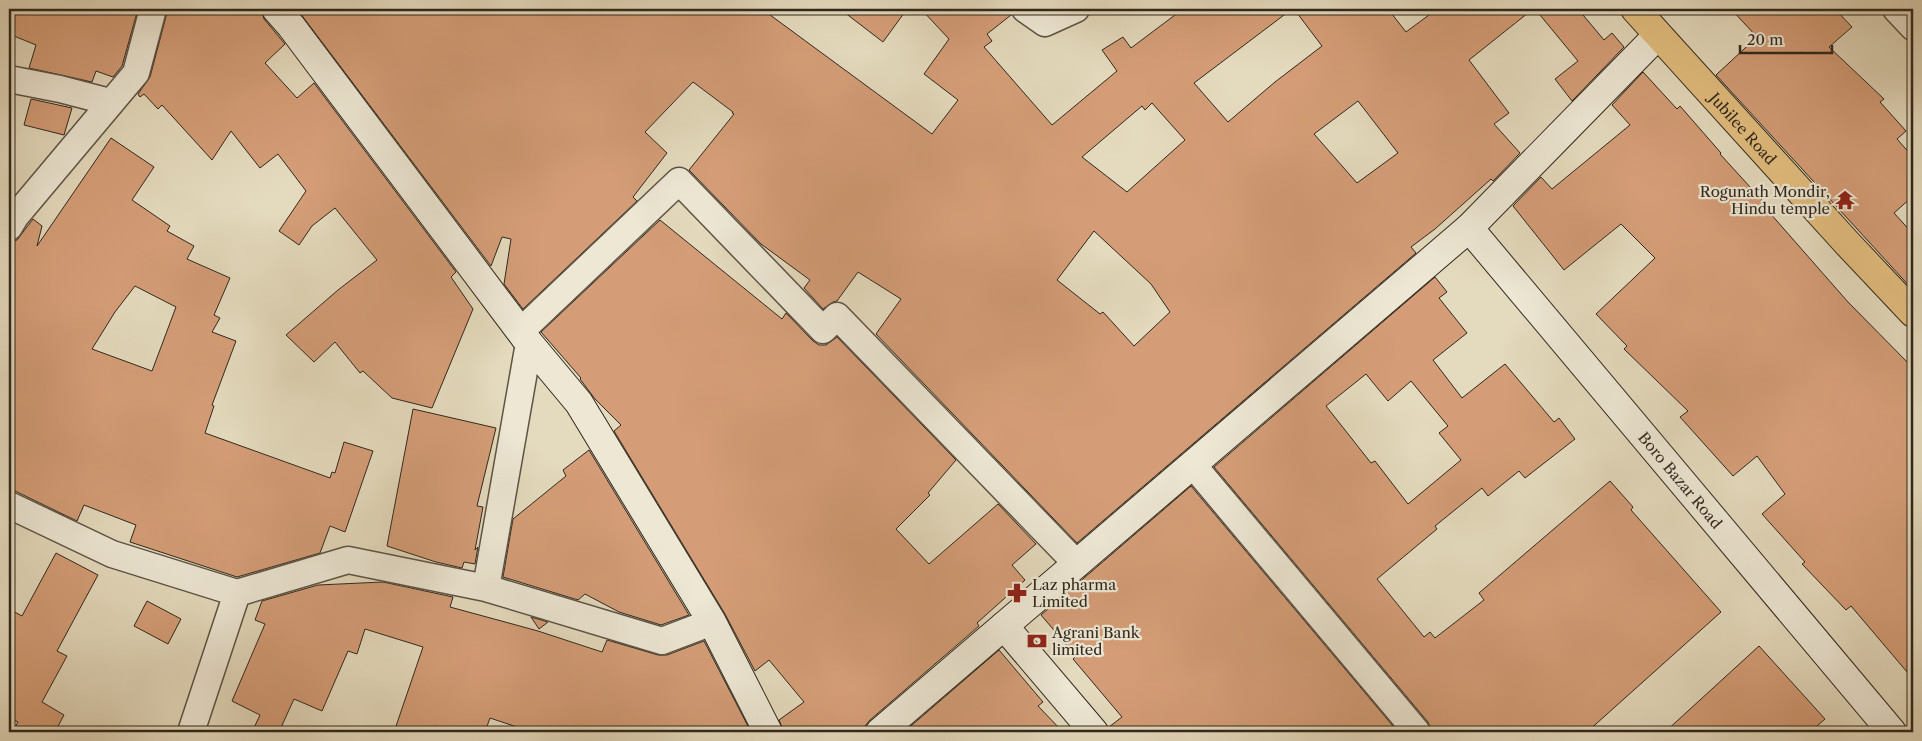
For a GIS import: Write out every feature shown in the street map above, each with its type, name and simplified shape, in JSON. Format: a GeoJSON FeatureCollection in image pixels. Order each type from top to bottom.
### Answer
{"type":"FeatureCollection","features":[{"type":"Feature","properties":{"kind":"main road","name":"Jubilee Road"},"geometry":{"type":"LineString","coordinates":[[1635,9],[1913,313]]}},
{"type":"Feature","properties":{"kind":"street"},"geometry":{"type":"LineString","coordinates":[[9,227],[27,202],[136,73],[153,9]]}},
{"type":"Feature","properties":{"kind":"street"},"geometry":{"type":"LineString","coordinates":[[276,9],[297,34],[525,337],[579,403],[712,622],[768,732]]}},
{"type":"Feature","properties":{"kind":"street"},"geometry":{"type":"LineString","coordinates":[[1025,9],[1045,23],[1076,9]]}},
{"type":"Feature","properties":{"kind":"street"},"geometry":{"type":"LineString","coordinates":[[1896,9],[1913,27]]}},
{"type":"Feature","properties":{"kind":"street"},"geometry":{"type":"LineString","coordinates":[[880,732],[1469,228],[1658,35]]}},
{"type":"Feature","properties":{"kind":"street"},"geometry":{"type":"LineString","coordinates":[[9,79],[60,89],[110,102]]}},
{"type":"Feature","properties":{"kind":"street"},"geometry":{"type":"LineString","coordinates":[[486,588],[525,337],[679,180],[823,330],[837,316],[1077,564]]}},
{"type":"Feature","properties":{"kind":"street","name":"Boro Bazar Road"},"geometry":{"type":"LineString","coordinates":[[1469,228],[1892,732]]}},
{"type":"Feature","properties":{"kind":"street"},"geometry":{"type":"LineString","coordinates":[[1193,465],[1417,732]]}},
{"type":"Feature","properties":{"kind":"street"},"geometry":{"type":"LineString","coordinates":[[9,505],[112,554],[237,593],[348,560],[486,588],[662,640],[712,622]]}},
{"type":"Feature","properties":{"kind":"street"},"geometry":{"type":"LineString","coordinates":[[191,732],[237,593]]}},
{"type":"Feature","properties":{"kind":"street"},"geometry":{"type":"LineString","coordinates":[[1004,626],[1094,732]]}},
{"type":"Feature","properties":{"kind":"building"},"geometry":{"type":"Polygon","coordinates":[[[9,9],[138,9],[122,66],[113,77],[96,71],[92,82],[29,68],[36,45],[9,34],[9,9]]]}},
{"type":"Feature","properties":{"kind":"building"},"geometry":{"type":"Polygon","coordinates":[[[168,9],[261,9],[264,19],[285,44],[265,63],[297,98],[314,83],[456,272],[451,277],[473,309],[432,408],[392,398],[363,371],[360,373],[335,342],[314,362],[286,335],[338,290],[377,260],[335,208],[312,226],[299,245],[279,231],[306,191],[278,154],[260,168],[231,131],[212,160],[162,105],[158,109],[144,94],[140,97],[138,94],[150,77],[168,9]]]}},
{"type":"Feature","properties":{"kind":"building"},"geometry":{"type":"Polygon","coordinates":[[[297,9],[762,9],[932,134],[958,100],[924,74],[949,39],[921,9],[1010,9],[1011,15],[987,34],[992,41],[984,47],[1052,125],[1117,71],[1102,50],[1123,37],[1131,48],[1183,9],[1292,9],[1194,83],[1228,122],[1275,82],[1322,46],[1294,9],[1388,9],[1406,32],[1437,9],[1533,9],[1469,60],[1509,113],[1494,124],[1520,153],[1493,181],[1491,179],[1435,229],[1411,247],[1416,253],[1077,543],[876,334],[901,299],[858,272],[837,301],[823,309],[804,288],[810,280],[761,244],[689,170],[734,114],[693,82],[645,132],[667,153],[633,197],[637,201],[523,309],[504,284],[511,239],[502,237],[491,266],[297,9]],[[1358,101],[1314,134],[1357,183],[1398,153],[1358,101]],[[1152,103],[1145,110],[1142,106],[1082,157],[1127,192],[1185,140],[1152,103]],[[1094,231],[1057,280],[1100,314],[1103,312],[1134,346],[1170,312],[1151,284],[1094,231]]]}},
{"type":"Feature","properties":{"kind":"building"},"geometry":{"type":"Polygon","coordinates":[[[840,9],[907,9],[883,42],[840,9]]]}},
{"type":"Feature","properties":{"kind":"building"},"geometry":{"type":"Polygon","coordinates":[[[1535,9],[1578,9],[1604,40],[1612,33],[1624,47],[1572,101],[1555,79],[1578,61],[1535,9]]]}},
{"type":"Feature","properties":{"kind":"building"},"geometry":{"type":"Polygon","coordinates":[[[1731,9],[1835,9],[1852,27],[1829,47],[1884,99],[1880,102],[1906,131],[1897,139],[1913,157],[1913,196],[1894,213],[1913,234],[1913,290],[1716,75],[1757,37],[1731,9]]]}},
{"type":"Feature","properties":{"kind":"building"},"geometry":{"type":"Polygon","coordinates":[[[1643,72],[1677,109],[1680,106],[1848,302],[1913,368],[1913,679],[1851,606],[1846,610],[1802,564],[1805,562],[1762,514],[1785,494],[1757,456],[1733,476],[1680,417],[1688,411],[1624,349],[1627,346],[1596,314],[1655,258],[1621,224],[1564,270],[1513,206],[1541,177],[1552,189],[1630,125],[1612,105],[1643,72]]]}},
{"type":"Feature","properties":{"kind":"building"},"geometry":{"type":"Polygon","coordinates":[[[31,99],[72,108],[64,135],[24,125],[31,99]]]}},
{"type":"Feature","properties":{"kind":"building"},"geometry":{"type":"Polygon","coordinates":[[[111,138],[154,167],[132,200],[170,226],[167,231],[194,246],[187,259],[230,278],[214,315],[220,318],[212,332],[236,341],[212,405],[214,406],[205,433],[330,478],[332,472],[335,473],[344,442],[373,451],[345,532],[330,526],[320,553],[237,577],[130,542],[136,525],[84,505],[77,521],[15,491],[9,490],[9,242],[17,240],[33,219],[42,226],[37,246],[111,138]],[[135,286],[115,312],[92,349],[152,371],[176,307],[135,286]]]}},
{"type":"Feature","properties":{"kind":"building"},"geometry":{"type":"Polygon","coordinates":[[[660,220],[782,319],[786,313],[819,345],[826,345],[837,337],[956,460],[928,493],[930,495],[896,529],[929,564],[998,504],[1036,544],[1012,565],[1025,580],[977,623],[979,626],[870,720],[865,726],[865,732],[784,732],[779,720],[804,702],[769,660],[755,671],[725,614],[614,431],[621,425],[595,399],[581,378],[541,332],[660,220]]]}},
{"type":"Feature","properties":{"kind":"building"},"geometry":{"type":"Polygon","coordinates":[[[1435,277],[1447,292],[1439,298],[1467,333],[1433,360],[1462,398],[1505,364],[1554,422],[1559,418],[1575,439],[1525,478],[1519,471],[1488,496],[1482,488],[1435,526],[1437,529],[1377,579],[1424,637],[1430,632],[1435,638],[1484,600],[1479,593],[1610,481],[1633,507],[1631,510],[1721,612],[1587,732],[1432,732],[1428,722],[1214,467],[1435,277]],[[1366,374],[1326,406],[1371,463],[1375,461],[1408,504],[1461,460],[1439,433],[1448,426],[1411,381],[1388,401],[1366,374]]]}},
{"type":"Feature","properties":{"kind":"building"},"geometry":{"type":"Polygon","coordinates":[[[413,409],[496,428],[477,506],[483,507],[475,550],[478,547],[475,564],[464,562],[462,568],[436,562],[387,546],[413,409]]]}},
{"type":"Feature","properties":{"kind":"building"},"geometry":{"type":"Polygon","coordinates":[[[589,450],[689,615],[661,625],[619,612],[585,594],[578,600],[503,577],[513,519],[566,476],[563,470],[589,450]]]}},
{"type":"Feature","properties":{"kind":"building"},"geometry":{"type":"Polygon","coordinates":[[[1191,486],[1398,732],[1109,732],[1109,727],[1122,717],[1073,659],[1076,656],[1041,615],[1191,486]]]}},
{"type":"Feature","properties":{"kind":"building"},"geometry":{"type":"Polygon","coordinates":[[[56,553],[98,575],[57,651],[67,656],[42,702],[64,715],[55,732],[12,732],[18,722],[9,717],[9,609],[22,616],[56,553]]]}},
{"type":"Feature","properties":{"kind":"building"},"geometry":{"type":"Polygon","coordinates":[[[383,582],[453,597],[450,607],[538,631],[602,652],[607,640],[658,655],[667,655],[704,641],[751,732],[532,732],[490,718],[485,732],[453,732],[434,726],[431,732],[394,732],[423,647],[365,629],[357,654],[348,651],[322,711],[294,699],[279,732],[252,732],[260,715],[232,701],[265,624],[255,620],[262,601],[318,585],[383,582]]]}},
{"type":"Feature","properties":{"kind":"building"},"geometry":{"type":"Polygon","coordinates":[[[147,601],[181,619],[168,644],[134,626],[147,601]]]}},
{"type":"Feature","properties":{"kind":"building"},"geometry":{"type":"Polygon","coordinates":[[[531,617],[548,622],[539,629],[531,617]]]}},
{"type":"Feature","properties":{"kind":"building"},"geometry":{"type":"Polygon","coordinates":[[[1759,646],[1825,719],[1810,732],[1665,732],[1759,646]]]}},
{"type":"Feature","properties":{"kind":"building"},"geometry":{"type":"Polygon","coordinates":[[[999,650],[1043,702],[1038,706],[1063,732],[904,732],[999,650]]]}},
{"type":"Feature","properties":{"kind":"place","name":"Rogunath Mondir, Hindu temple"},"geometry":{"type":"Point","coordinates":[1845,200]}},
{"type":"Feature","properties":{"kind":"place","name":"Laz pharma Limited"},"geometry":{"type":"Point","coordinates":[1017,593]}},
{"type":"Feature","properties":{"kind":"place","name":"Agrani Bank limited"},"geometry":{"type":"Point","coordinates":[1037,641]}}]}
